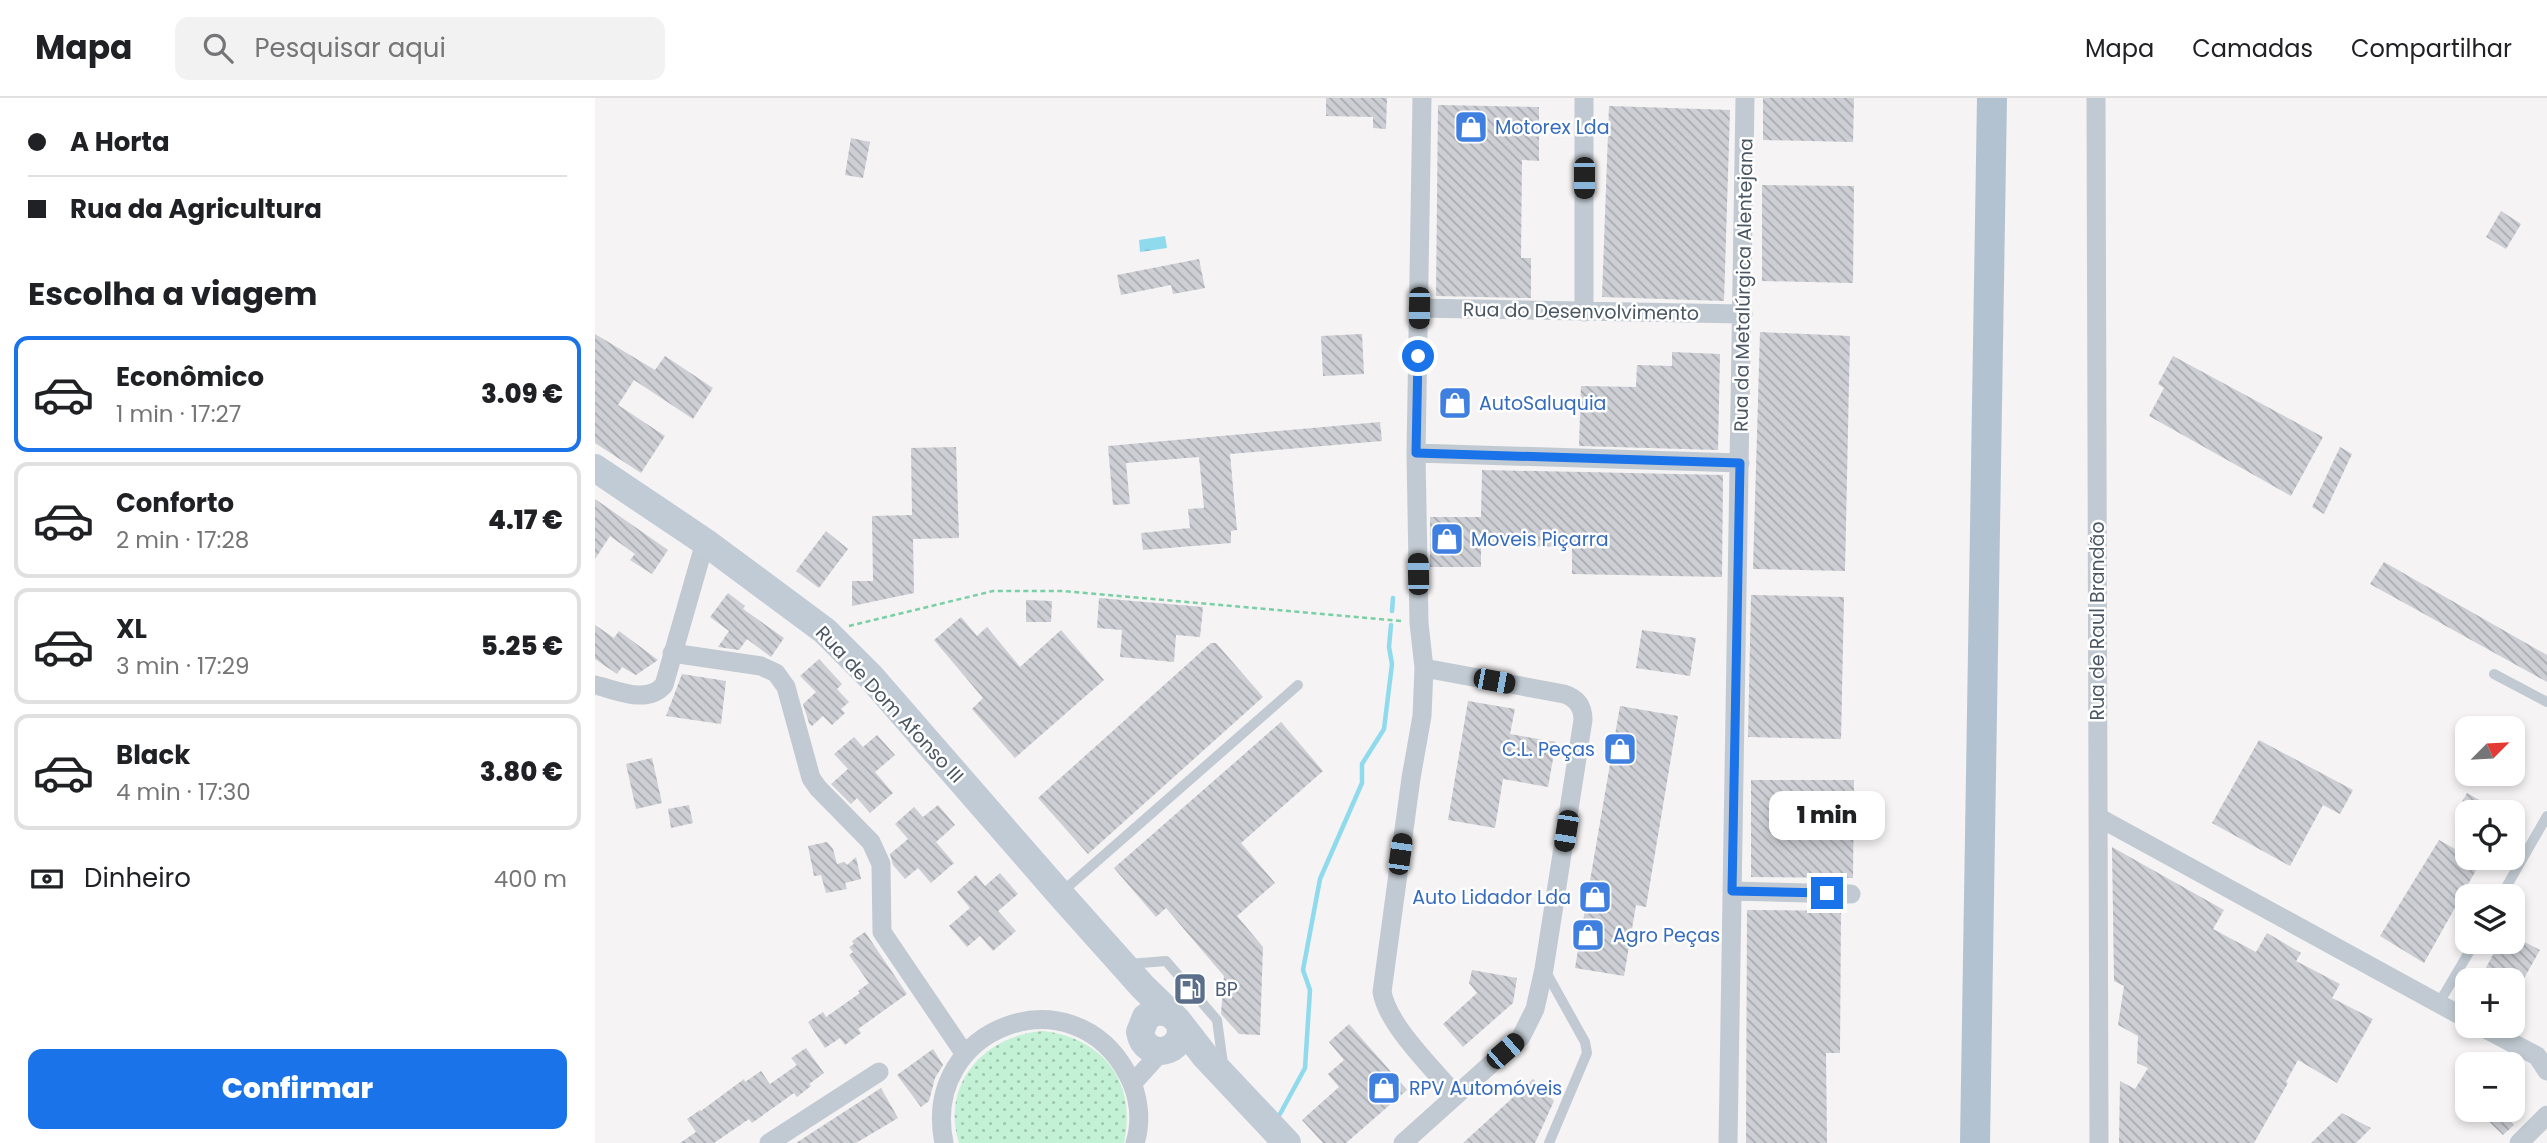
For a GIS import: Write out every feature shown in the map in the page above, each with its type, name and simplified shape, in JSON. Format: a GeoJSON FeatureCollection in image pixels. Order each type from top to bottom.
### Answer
{"type":"FeatureCollection","features":[{"type":"Feature","properties":{"kind":"main road"},"geometry":{"type":"LineString","coordinates":[[1975,1143],[1992,98]]}},
{"type":"Feature","properties":{"kind":"main road","name":"Rua de Dom Afonso III"},"geometry":{"type":"LineString","coordinates":[[595,468],[705,542],[825,631],[871,677],[1124,964],[1143,987],[1159,1021],[1215,1066],[1287,1143]]}},
{"type":"Feature","properties":{"kind":"main road"},"geometry":{"type":"LineString","coordinates":[[1159,1021],[1142,1038],[1149,1048],[1215,1066]]}},
{"type":"Feature","properties":{"kind":"street"},"geometry":{"type":"LineString","coordinates":[[1422,98],[1416,453],[1422,716],[1382,992],[1384,1003],[1395,1023],[1455,1095]]}},
{"type":"Feature","properties":{"kind":"street"},"geometry":{"type":"LineString","coordinates":[[1584,98],[1584,312]]}},
{"type":"Feature","properties":{"kind":"street","name":"Rua da Metalúrgica Alentejana"},"geometry":{"type":"LineString","coordinates":[[1728,1143],[1745,98]]}},
{"type":"Feature","properties":{"kind":"street","name":"Rua de Raul Brandão"},"geometry":{"type":"LineString","coordinates":[[2096,98],[2099,1143]]}},
{"type":"Feature","properties":{"kind":"street","name":"Rua do Desenvolvimento"},"geometry":{"type":"LineString","coordinates":[[1419,308],[1743,314]]}},
{"type":"Feature","properties":{"kind":"street"},"geometry":{"type":"LineString","coordinates":[[1416,453],[1740,463]]}},
{"type":"Feature","properties":{"kind":"street"},"geometry":{"type":"LineString","coordinates":[[595,685],[643,696],[658,692],[664,685],[705,542]]}},
{"type":"Feature","properties":{"kind":"street"},"geometry":{"type":"LineString","coordinates":[[672,653],[761,666],[776,673],[786,687],[811,778],[871,842],[877,853],[883,876],[882,932],[964,1053]]}},
{"type":"Feature","properties":{"kind":"street"},"geometry":{"type":"LineString","coordinates":[[1403,1143],[1521,1037],[1535,1009],[1544,969],[1583,720],[1581,706],[1564,694],[1423,668]]}},
{"type":"Feature","properties":{"kind":"street"},"geometry":{"type":"LineString","coordinates":[[2098,817],[2455,1012]]}},
{"type":"Feature","properties":{"kind":"street"},"geometry":{"type":"LineString","coordinates":[[1732,891],[1851,894]]}},
{"type":"Feature","properties":{"kind":"street"},"geometry":{"type":"LineString","coordinates":[[944,1143],[941,1115],[944,1093],[952,1072],[964,1053],[984,1036],[1007,1024],[1033,1019],[1059,1020],[1083,1029],[1105,1044],[1121,1062],[1133,1083],[1139,1109],[1135,1143]]}},
{"type":"Feature","properties":{"kind":"street"},"geometry":{"type":"LineString","coordinates":[[1105,1044],[1159,1021]]}},
{"type":"Feature","properties":{"kind":"street"},"geometry":{"type":"LineString","coordinates":[[951,1032],[984,1036]]}},
{"type":"Feature","properties":{"kind":"street"},"geometry":{"type":"LineString","coordinates":[[2505,1038],[2544,1057]]}},
{"type":"Feature","properties":{"kind":"street"},"geometry":{"type":"LineString","coordinates":[[1133,1083],[1165,1051]]}},
{"type":"Feature","properties":{"kind":"street"},"geometry":{"type":"LineString","coordinates":[[769,1143],[879,1072]]}},
{"type":"Feature","properties":{"kind":"street"},"geometry":{"type":"LineString","coordinates":[[2519,1143],[2547,1115]]}},
{"type":"Feature","properties":{"kind":"lane"},"geometry":{"type":"LineString","coordinates":[[2494,674],[2547,702]]}},
{"type":"Feature","properties":{"kind":"lane"},"geometry":{"type":"LineString","coordinates":[[1060,894],[1298,685]]}},
{"type":"Feature","properties":{"kind":"lane"},"geometry":{"type":"LineString","coordinates":[[2508,884],[2547,816]]}},
{"type":"Feature","properties":{"kind":"lane"},"geometry":{"type":"LineString","coordinates":[[2439,1003],[2468,954]]}},
{"type":"Feature","properties":{"kind":"lane"},"geometry":{"type":"LineString","coordinates":[[1124,964],[1166,961],[1217,1020],[1215,1066]]}},
{"type":"Feature","properties":{"kind":"lane"},"geometry":{"type":"LineString","coordinates":[[1544,969],[1585,1042],[1587,1053],[1549,1143]]}},
{"type":"Feature","properties":{"kind":"path"},"geometry":{"type":"LineString","coordinates":[[825,631],[993,591],[1063,591],[1419,623]]}},
{"type":"Feature","properties":{"kind":"green space"},"geometry":{"type":"Polygon","coordinates":[[[1043,1031],[1065,1035],[1083,1043],[1111,1067],[1120,1083],[1125,1101],[1127,1121],[1124,1143],[959,1143],[955,1121],[956,1101],[972,1066],[1003,1042],[1043,1031]]]}},
{"type":"Feature","properties":{"kind":"water"},"geometry":{"type":"Polygon","coordinates":[[[1165,236],[1167,248],[1140,252],[1139,240],[1165,236]]]}},
{"type":"Feature","properties":{"kind":"building"},"geometry":{"type":"Polygon","coordinates":[[[1326,98],[1387,98],[1386,129],[1373,128],[1373,117],[1326,116],[1326,98]]]}},
{"type":"Feature","properties":{"kind":"building"},"geometry":{"type":"Polygon","coordinates":[[[1763,98],[1854,98],[1853,142],[1763,140],[1763,98]]]}},
{"type":"Feature","properties":{"kind":"building"},"geometry":{"type":"Polygon","coordinates":[[[1438,105],[1539,107],[1539,161],[1522,160],[1521,258],[1531,258],[1531,298],[1436,296],[1438,105]]]}},
{"type":"Feature","properties":{"kind":"building"},"geometry":{"type":"Polygon","coordinates":[[[1609,106],[1730,110],[1724,301],[1602,297],[1609,106]]]}},
{"type":"Feature","properties":{"kind":"building"},"geometry":{"type":"Polygon","coordinates":[[[851,138],[870,142],[863,178],[845,175],[851,138]]]}},
{"type":"Feature","properties":{"kind":"building"},"geometry":{"type":"Polygon","coordinates":[[[1762,185],[1854,186],[1853,283],[1762,281],[1762,185]]]}},
{"type":"Feature","properties":{"kind":"building"},"geometry":{"type":"Polygon","coordinates":[[[2501,211],[2521,224],[2506,249],[2486,237],[2501,211]]]}},
{"type":"Feature","properties":{"kind":"building"},"geometry":{"type":"Polygon","coordinates":[[[1199,259],[1205,288],[1173,294],[1171,285],[1121,295],[1117,275],[1199,259]]]}},
{"type":"Feature","properties":{"kind":"building"},"geometry":{"type":"Polygon","coordinates":[[[1760,332],[1850,336],[1845,571],[1753,569],[1760,332]]]}},
{"type":"Feature","properties":{"kind":"building"},"geometry":{"type":"Polygon","coordinates":[[[595,334],[655,370],[665,356],[713,388],[693,419],[634,380],[618,405],[665,436],[641,473],[595,443],[595,334]]]}},
{"type":"Feature","properties":{"kind":"building"},"geometry":{"type":"Polygon","coordinates":[[[1362,334],[1364,374],[1323,376],[1321,336],[1362,334]]]}},
{"type":"Feature","properties":{"kind":"building"},"geometry":{"type":"Polygon","coordinates":[[[1672,352],[1720,354],[1718,450],[1579,446],[1581,386],[1636,387],[1637,365],[1672,366],[1672,352]]]}},
{"type":"Feature","properties":{"kind":"building"},"geometry":{"type":"Polygon","coordinates":[[[2173,356],[2323,437],[2291,496],[2149,416],[2164,388],[2158,384],[2173,356]]]}},
{"type":"Feature","properties":{"kind":"building"},"geometry":{"type":"Polygon","coordinates":[[[1380,422],[1382,441],[1230,454],[1237,530],[1231,531],[1231,543],[1143,550],[1141,533],[1190,528],[1188,509],[1204,508],[1199,457],[1126,463],[1130,504],[1113,505],[1108,446],[1380,422]]]}},
{"type":"Feature","properties":{"kind":"building"},"geometry":{"type":"Polygon","coordinates":[[[956,447],[959,538],[913,539],[914,593],[852,606],[852,581],[873,581],[872,516],[912,515],[911,448],[956,447]]]}},
{"type":"Feature","properties":{"kind":"building"},"geometry":{"type":"Polygon","coordinates":[[[2340,447],[2352,454],[2324,514],[2312,507],[2340,447]]]}},
{"type":"Feature","properties":{"kind":"building"},"geometry":{"type":"Polygon","coordinates":[[[1482,470],[1723,475],[1722,577],[1572,574],[1572,547],[1481,545],[1481,567],[1430,567],[1430,517],[1481,517],[1482,470]]]}},
{"type":"Feature","properties":{"kind":"building"},"geometry":{"type":"Polygon","coordinates":[[[595,499],[668,550],[652,574],[630,560],[635,554],[610,536],[595,559],[595,499]]]}},
{"type":"Feature","properties":{"kind":"building"},"geometry":{"type":"Polygon","coordinates":[[[826,531],[848,549],[819,588],[796,571],[826,531]]]}},
{"type":"Feature","properties":{"kind":"building"},"geometry":{"type":"Polygon","coordinates":[[[2384,562],[2547,655],[2547,682],[2370,584],[2384,562]]]}},
{"type":"Feature","properties":{"kind":"building"},"geometry":{"type":"Polygon","coordinates":[[[728,593],[745,606],[743,609],[784,638],[771,657],[747,639],[739,650],[718,647],[729,631],[710,617],[728,593]]]}},
{"type":"Feature","properties":{"kind":"building"},"geometry":{"type":"Polygon","coordinates":[[[1751,595],[1844,597],[1841,739],[1748,737],[1751,595]]]}},
{"type":"Feature","properties":{"kind":"building"},"geometry":{"type":"Polygon","coordinates":[[[1099,598],[1203,607],[1200,637],[1176,635],[1174,662],[1120,657],[1122,630],[1097,628],[1099,598]]]}},
{"type":"Feature","properties":{"kind":"building"},"geometry":{"type":"Polygon","coordinates":[[[1026,600],[1052,601],[1051,622],[1026,622],[1026,600]]]}},
{"type":"Feature","properties":{"kind":"building"},"geometry":{"type":"Polygon","coordinates":[[[961,617],[977,636],[987,627],[1020,667],[1061,630],[1104,680],[1015,758],[972,709],[983,698],[934,640],[961,617]]]}},
{"type":"Feature","properties":{"kind":"building"},"geometry":{"type":"Polygon","coordinates":[[[595,625],[614,638],[619,631],[658,660],[636,675],[622,667],[617,674],[595,659],[595,625]]]}},
{"type":"Feature","properties":{"kind":"building"},"geometry":{"type":"Polygon","coordinates":[[[1642,630],[1696,638],[1690,676],[1636,668],[1642,630]]]}},
{"type":"Feature","properties":{"kind":"building"},"geometry":{"type":"Polygon","coordinates":[[[1211,643],[1216,643],[1263,697],[1088,854],[1038,798],[1211,643]]]}},
{"type":"Feature","properties":{"kind":"building"},"geometry":{"type":"Polygon","coordinates":[[[819,659],[842,684],[837,689],[849,702],[841,709],[845,713],[832,725],[823,716],[812,726],[803,704],[816,692],[800,676],[819,659]]]}},
{"type":"Feature","properties":{"kind":"building"},"geometry":{"type":"Polygon","coordinates":[[[682,674],[726,681],[721,724],[666,716],[682,674]]]}},
{"type":"Feature","properties":{"kind":"building"},"geometry":{"type":"Polygon","coordinates":[[[1468,701],[1515,709],[1510,734],[1556,742],[1548,787],[1503,779],[1495,828],[1448,820],[1468,701]]]}},
{"type":"Feature","properties":{"kind":"building"},"geometry":{"type":"Polygon","coordinates":[[[1620,706],[1678,716],[1646,907],[1636,905],[1624,976],[1575,968],[1620,706]]]}},
{"type":"Feature","properties":{"kind":"building"},"geometry":{"type":"Polygon","coordinates":[[[1281,722],[1323,771],[1241,843],[1275,883],[1237,916],[1263,947],[1260,1035],[1239,1034],[1221,1014],[1224,976],[1166,908],[1156,917],[1114,868],[1281,722]]]}},
{"type":"Feature","properties":{"kind":"building"},"geometry":{"type":"Polygon","coordinates":[[[877,735],[895,755],[875,772],[893,793],[870,813],[857,798],[851,804],[831,784],[848,769],[834,754],[854,737],[863,747],[877,735]]]}},
{"type":"Feature","properties":{"kind":"building"},"geometry":{"type":"Polygon","coordinates":[[[2259,740],[2353,790],[2340,814],[2323,805],[2290,866],[2212,823],[2259,740]]]}},
{"type":"Feature","properties":{"kind":"building"},"geometry":{"type":"Polygon","coordinates":[[[652,758],[662,803],[636,809],[626,764],[652,758]]]}},
{"type":"Feature","properties":{"kind":"building"},"geometry":{"type":"Polygon","coordinates":[[[1751,780],[1854,780],[1853,878],[1751,877],[1751,780]]]}},
{"type":"Feature","properties":{"kind":"building"},"geometry":{"type":"Polygon","coordinates":[[[2467,793],[2480,800],[2463,800],[2467,793]]]}},
{"type":"Feature","properties":{"kind":"building"},"geometry":{"type":"Polygon","coordinates":[[[689,805],[693,823],[671,828],[668,809],[689,805]]]}},
{"type":"Feature","properties":{"kind":"building"},"geometry":{"type":"Polygon","coordinates":[[[938,805],[955,825],[936,842],[954,863],[931,883],[918,868],[905,879],[893,865],[890,854],[908,839],[895,824],[914,807],[923,817],[938,805]]]}},
{"type":"Feature","properties":{"kind":"building"},"geometry":{"type":"Polygon","coordinates":[[[2439,840],[2455,849],[2455,870],[2476,870],[2468,884],[2455,884],[2455,908],[2424,963],[2380,936],[2439,840]]]}},
{"type":"Feature","properties":{"kind":"building"},"geometry":{"type":"Polygon","coordinates":[[[827,842],[833,849],[837,864],[844,862],[847,865],[856,857],[861,879],[845,883],[847,889],[826,893],[821,875],[814,876],[808,846],[827,842]]]}},
{"type":"Feature","properties":{"kind":"building"},"geometry":{"type":"Polygon","coordinates":[[[2112,847],[2224,910],[2213,929],[2256,952],[2267,933],[2301,953],[2296,961],[2340,984],[2332,998],[2373,1019],[2337,1083],[2298,1060],[2254,1143],[2119,1143],[2120,1081],[2135,1089],[2148,1068],[2137,1063],[2138,1036],[2118,1025],[2124,986],[2114,981],[2112,847]]]}},
{"type":"Feature","properties":{"kind":"building"},"geometry":{"type":"Polygon","coordinates":[[[1000,873],[1018,894],[998,911],[1016,931],[993,951],[980,936],[967,947],[949,926],[970,908],[957,892],[976,875],[985,886],[1000,873]]]}},
{"type":"Feature","properties":{"kind":"building"},"geometry":{"type":"Polygon","coordinates":[[[1747,910],[1841,911],[1840,1053],[1826,1053],[1827,1143],[1746,1143],[1747,910]]]}},
{"type":"Feature","properties":{"kind":"building"},"geometry":{"type":"Polygon","coordinates":[[[865,932],[907,994],[858,1029],[861,1033],[845,1045],[840,1038],[825,1048],[808,1022],[823,1012],[826,1017],[860,993],[858,991],[869,983],[849,955],[853,952],[849,947],[854,944],[852,941],[865,932]]]}},
{"type":"Feature","properties":{"kind":"building"},"geometry":{"type":"Polygon","coordinates":[[[2525,942],[2540,950],[2525,977],[2525,968],[2486,968],[2493,954],[2525,954],[2525,942]]]}},
{"type":"Feature","properties":{"kind":"building"},"geometry":{"type":"Polygon","coordinates":[[[1472,970],[1517,978],[1513,1003],[1463,1047],[1443,1024],[1477,993],[1469,983],[1472,970]]]}},
{"type":"Feature","properties":{"kind":"building"},"geometry":{"type":"Polygon","coordinates":[[[1349,1024],[1407,1090],[1346,1143],[1323,1143],[1302,1120],[1339,1087],[1328,1074],[1344,1060],[1329,1042],[1349,1024]]]}},
{"type":"Feature","properties":{"kind":"building"},"geometry":{"type":"Polygon","coordinates":[[[806,1048],[824,1073],[797,1097],[794,1093],[752,1123],[749,1119],[714,1143],[680,1143],[696,1132],[687,1119],[744,1079],[745,1082],[761,1071],[770,1084],[797,1065],[791,1058],[806,1048]]]}},
{"type":"Feature","properties":{"kind":"building"},"geometry":{"type":"Polygon","coordinates":[[[933,1049],[943,1065],[935,1078],[929,1101],[921,1107],[897,1075],[933,1049]]]}},
{"type":"Feature","properties":{"kind":"building"},"geometry":{"type":"Polygon","coordinates":[[[1533,1079],[1554,1101],[1535,1143],[1463,1143],[1533,1079]]]}},
{"type":"Feature","properties":{"kind":"building"},"geometry":{"type":"Polygon","coordinates":[[[881,1088],[898,1118],[856,1143],[796,1143],[881,1088]]]}},
{"type":"Feature","properties":{"kind":"building"},"geometry":{"type":"Polygon","coordinates":[[[2342,1113],[2371,1128],[2356,1143],[2311,1143],[2342,1113]]]}},
{"type":"Feature","properties":{"kind":"building"},"geometry":{"type":"Polygon","coordinates":[[[2489,1122],[2511,1122],[2514,1125],[2503,1135],[2489,1122]]]}},
{"type":"Feature","properties":{"kind":"waterway"},"geometry":{"type":"LineString","coordinates":[[1392,611],[1393,598]]}},
{"type":"Feature","properties":{"kind":"waterway"},"geometry":{"type":"LineString","coordinates":[[1280,1114],[1305,1068],[1310,990],[1303,970],[1320,879],[1362,783],[1362,764],[1384,729],[1392,664],[1389,647],[1391,625]]}},
{"type":"Feature","properties":{"kind":"place","name":"Motorex Lda"},"geometry":{"type":"Point","coordinates":[1471,127]}},
{"type":"Feature","properties":{"kind":"place","name":"AutoSaluquia"},"geometry":{"type":"Point","coordinates":[1455,403]}},
{"type":"Feature","properties":{"kind":"place","name":"Moveis Piçarra"},"geometry":{"type":"Point","coordinates":[1447,539]}},
{"type":"Feature","properties":{"kind":"place","name":"C.L. Peças"},"geometry":{"type":"Point","coordinates":[1620,749]}},
{"type":"Feature","properties":{"kind":"place","name":"Auto Lidador Lda"},"geometry":{"type":"Point","coordinates":[1595,897]}},
{"type":"Feature","properties":{"kind":"place","name":"Agro Peças"},"geometry":{"type":"Point","coordinates":[1588,935]}},
{"type":"Feature","properties":{"kind":"place","name":"BP"},"geometry":{"type":"Point","coordinates":[1190,989]}},
{"type":"Feature","properties":{"kind":"place","name":"RPV Automóveis"},"geometry":{"type":"Point","coordinates":[1384,1088]}},
{"type":"Feature","properties":{"kind":"route"},"geometry":{"type":"LineString","coordinates":[[1418,356],[1416,453],[1740,463],[1732,891],[1827,893]]}}]}
